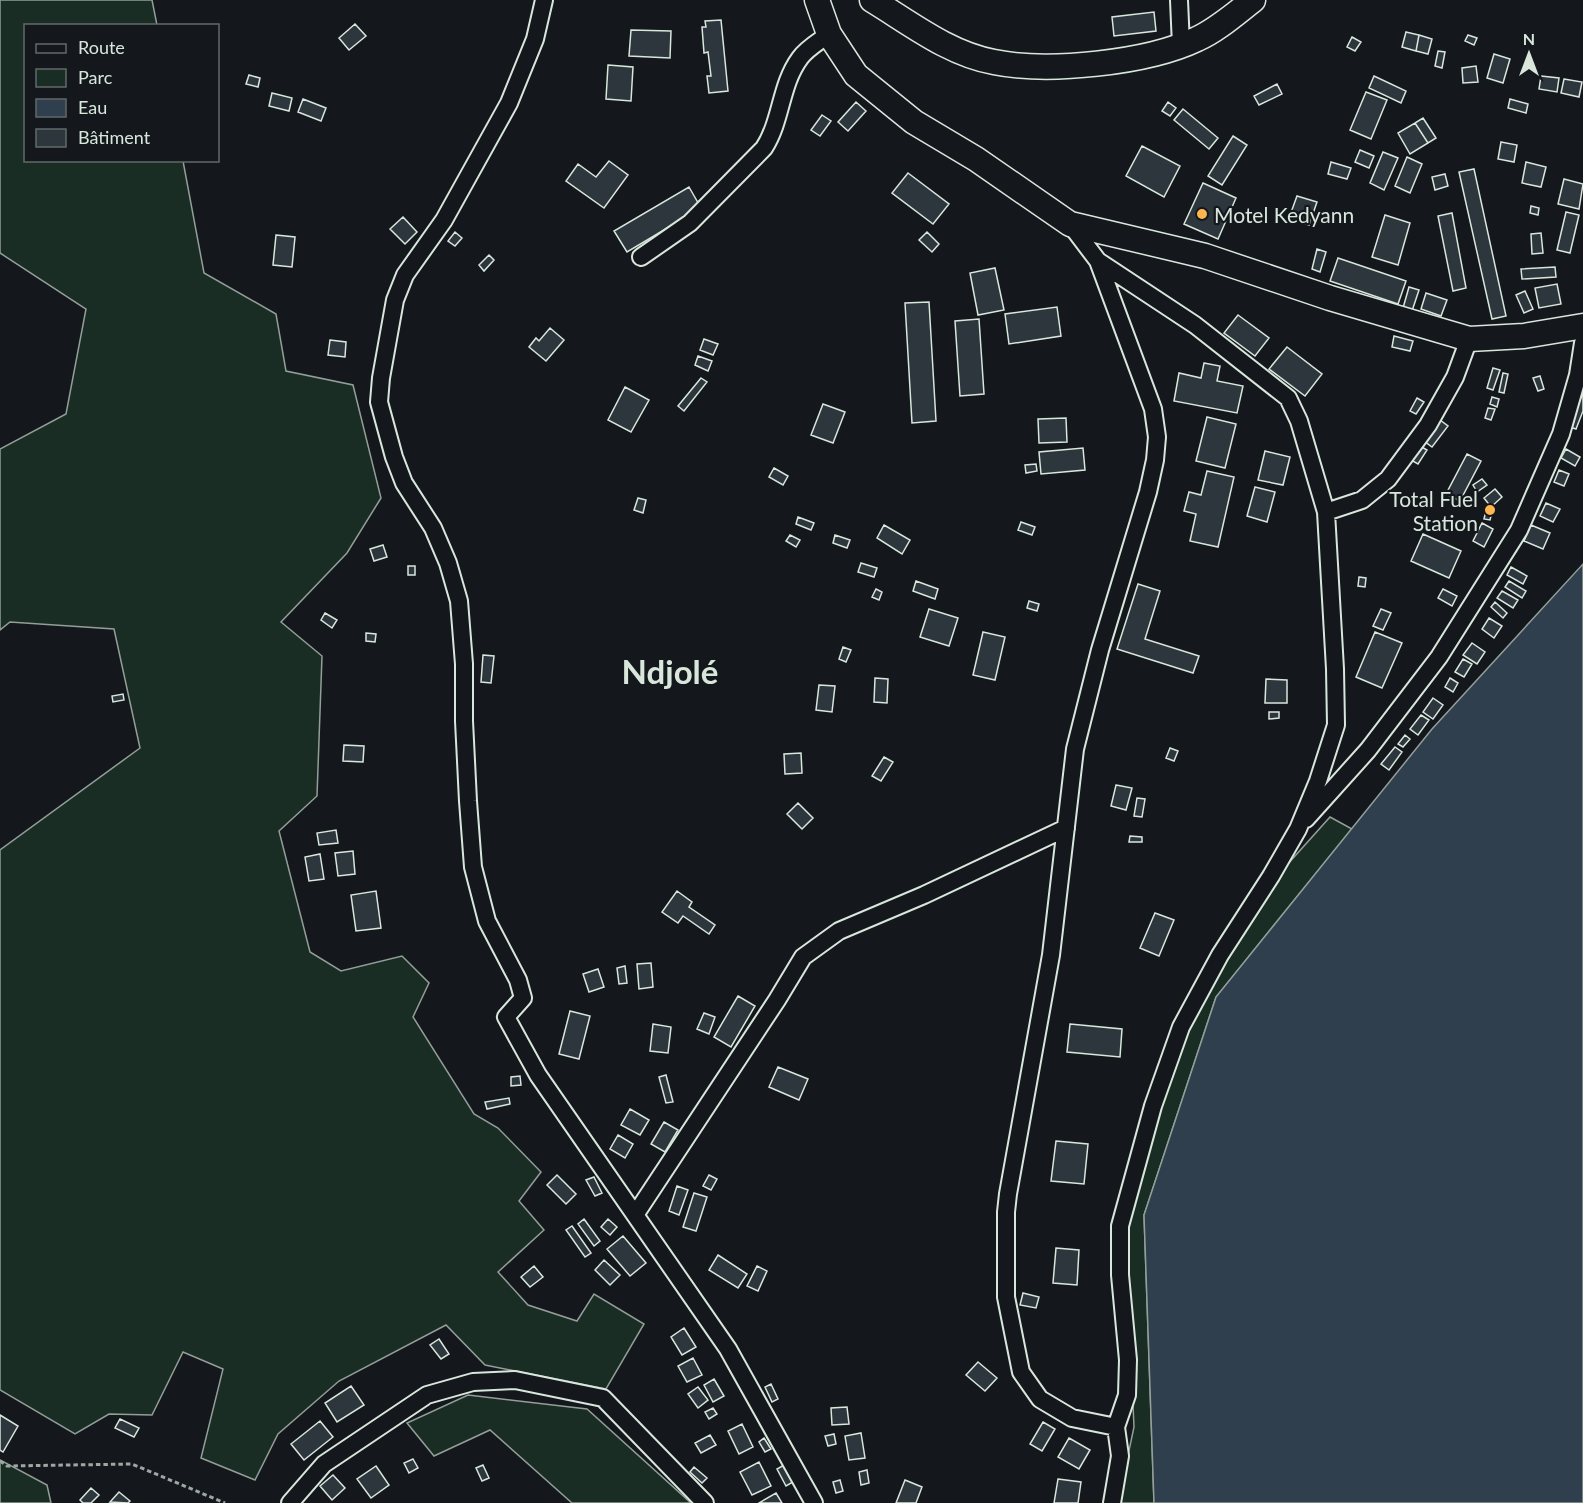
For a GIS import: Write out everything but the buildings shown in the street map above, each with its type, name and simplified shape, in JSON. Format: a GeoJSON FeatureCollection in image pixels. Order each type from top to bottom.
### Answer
{"type":"FeatureCollection","features":[{"type":"Feature","properties":{"kind":"highway"},"geometry":{"type":"LineString","coordinates":[[817,0],[829,34],[856,75],[906,115],[976,159],[1070,224],[1205,256],[1330,298],[1469,339],[1524,336],[1583,326]]}},
{"type":"Feature","properties":{"kind":"highway"},"geometry":{"type":"LineString","coordinates":[[872,0],[951,48],[993,62],[1071,67],[1124,59],[1181,46],[1199,38],[1231,18],[1253,0]]}},
{"type":"Feature","properties":{"kind":"street"},"geometry":{"type":"LineString","coordinates":[[544,0],[535,39],[509,103],[444,220],[405,275],[395,300],[379,402],[393,457],[404,483],[433,528],[448,563],[459,601],[473,867],[488,921],[518,980],[523,998],[506,1017],[538,1075],[728,1349],[814,1503]]}},
{"type":"Feature","properties":{"kind":"street"},"geometry":{"type":"LineString","coordinates":[[1179,0],[1181,46]]}},
{"type":"Feature","properties":{"kind":"street"},"geometry":{"type":"LineString","coordinates":[[641,257],[690,223],[764,148],[772,135],[788,79],[801,56],[829,34]]}},
{"type":"Feature","properties":{"kind":"street"},"geometry":{"type":"LineString","coordinates":[[1070,224],[1098,261],[1148,392],[1157,437],[1148,492],[1100,650],[1075,749],[1051,955],[1008,1194],[1006,1297],[1021,1372],[1040,1399],[1072,1418],[1116,1427]]}},
{"type":"Feature","properties":{"kind":"street"},"geometry":{"type":"LineString","coordinates":[[1098,261],[1195,325],[1288,398],[1299,421],[1326,512],[1336,725],[1298,829],[1220,955],[1181,1028],[1153,1106],[1120,1226],[1120,1275],[1128,1360],[1127,1395],[1116,1427],[1120,1456],[1112,1503]]}},
{"type":"Feature","properties":{"kind":"street"},"geometry":{"type":"LineString","coordinates":[[1326,512],[1362,500],[1388,479],[1428,425],[1455,377],[1469,339]]}},
{"type":"Feature","properties":{"kind":"street"},"geometry":{"type":"LineString","coordinates":[[1298,829],[1368,750],[1439,657],[1519,530],[1561,434],[1578,375],[1583,343]]}},
{"type":"Feature","properties":{"kind":"street"},"geometry":{"type":"LineString","coordinates":[[635,1215],[803,957],[839,931],[924,895],[1065,828]]}},
{"type":"Feature","properties":{"kind":"street"},"geometry":{"type":"LineString","coordinates":[[290,1503],[324,1464],[427,1395],[472,1382],[515,1380],[603,1398],[705,1503]]}},
{"type":"Feature","properties":{"kind":"path"},"geometry":{"type":"LineString","coordinates":[[0,1461],[7,1466],[132,1464],[225,1503]]}},
{"type":"Feature","properties":{"kind":"green space"},"geometry":{"type":"Polygon","coordinates":[[[0,0],[152,0],[157,24],[24,24],[24,162],[183,162],[204,273],[276,314],[286,371],[353,385],[381,498],[347,553],[281,622],[322,656],[317,796],[279,831],[310,952],[341,971],[402,956],[429,983],[413,1017],[474,1114],[498,1128],[541,1172],[519,1201],[544,1230],[498,1272],[528,1305],[577,1321],[594,1294],[644,1324],[606,1389],[485,1365],[446,1325],[339,1381],[278,1434],[255,1480],[201,1458],[223,1369],[183,1352],[152,1415],[109,1414],[75,1434],[0,1390],[0,850],[140,748],[114,629],[10,622],[0,630],[0,449],[66,414],[86,309],[0,253],[0,0]]]}},
{"type":"Feature","properties":{"kind":"green space"},"geometry":{"type":"Polygon","coordinates":[[[1330,817],[1352,829],[1216,997],[1144,1215],[1154,1503],[1118,1503],[1134,1427],[1125,1225],[1172,1063],[1213,983],[1278,875],[1330,817]]]}},
{"type":"Feature","properties":{"kind":"green space"},"geometry":{"type":"Polygon","coordinates":[[[468,1395],[587,1409],[691,1503],[572,1503],[490,1430],[434,1456],[407,1423],[468,1395]]]}},
{"type":"Feature","properties":{"kind":"green space"},"geometry":{"type":"Polygon","coordinates":[[[0,1460],[47,1485],[51,1503],[0,1503],[0,1460]]]}},
{"type":"Feature","properties":{"kind":"water"},"geometry":{"type":"Polygon","coordinates":[[[1583,564],[1583,1503],[1154,1503],[1144,1215],[1216,997],[1432,729],[1583,564]]]}},
{"type":"Feature","properties":{"kind":"place","name":"Motel Kedyann"},"geometry":{"type":"Point","coordinates":[1202,214]}},
{"type":"Feature","properties":{"kind":"place","name":"Total Fuel Station"},"geometry":{"type":"Point","coordinates":[1490,510]}},
{"type":"Feature","properties":{"kind":"district","name":"Ndjolé"},"geometry":{"type":"Point","coordinates":[670,671]}}]}
